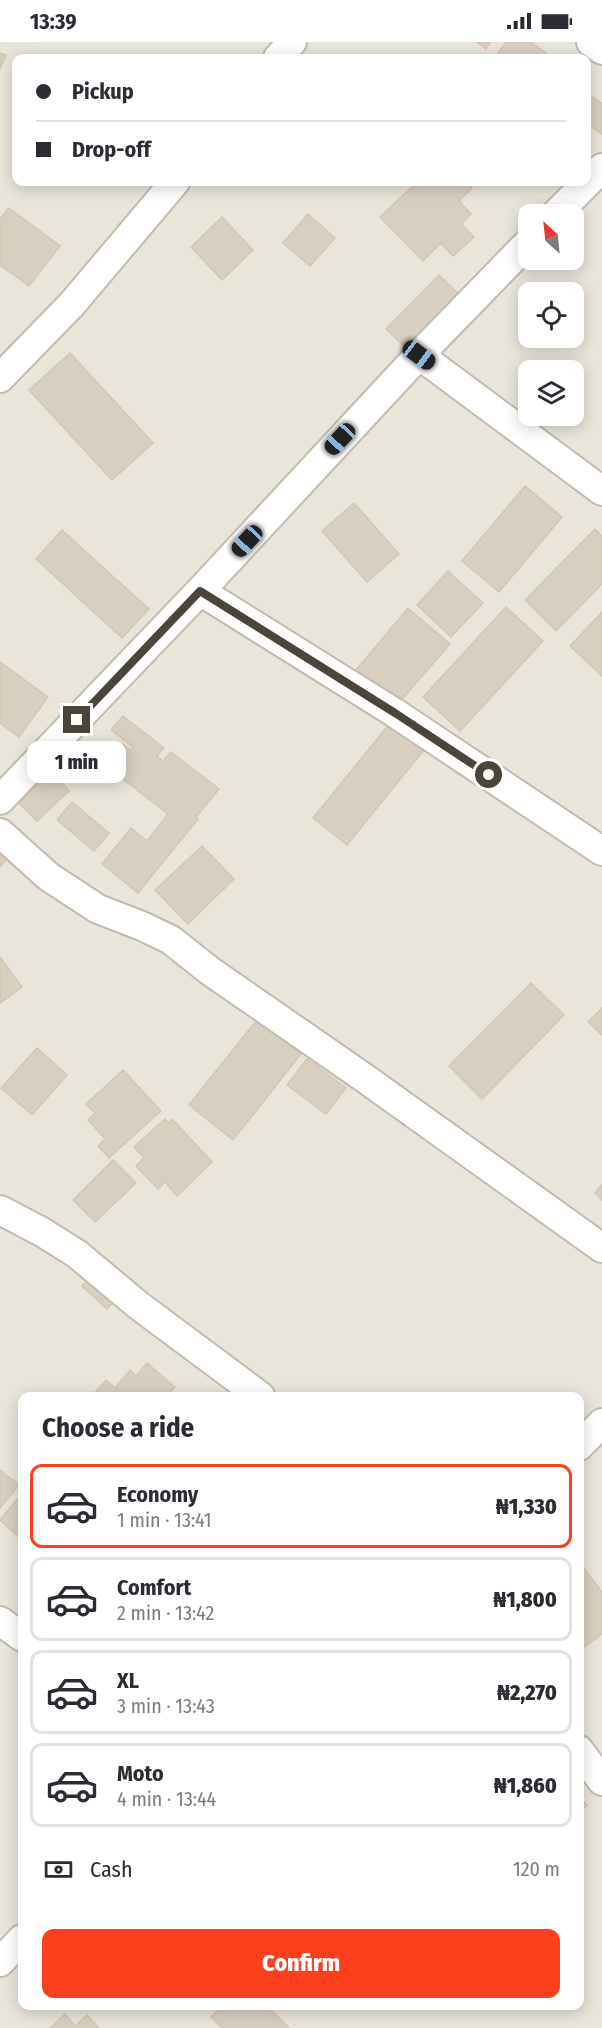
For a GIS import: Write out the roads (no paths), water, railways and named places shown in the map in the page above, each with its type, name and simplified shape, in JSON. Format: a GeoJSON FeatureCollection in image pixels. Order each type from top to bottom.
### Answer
{"type":"FeatureCollection","features":[{"type":"Feature","properties":{"kind":"street"},"geometry":{"type":"LineString","coordinates":[[282,54],[292,42]]}},
{"type":"Feature","properties":{"kind":"street"},"geometry":{"type":"LineString","coordinates":[[591,42],[602,50]]}},
{"type":"Feature","properties":{"kind":"street"},"geometry":{"type":"LineString","coordinates":[[591,179],[602,168]]}},
{"type":"Feature","properties":{"kind":"street"},"geometry":{"type":"LineString","coordinates":[[0,378],[72,304],[172,186]]}},
{"type":"Feature","properties":{"kind":"street"},"geometry":{"type":"LineString","coordinates":[[566,204],[584,186]]}},
{"type":"Feature","properties":{"kind":"street"},"geometry":{"type":"LineString","coordinates":[[0,800],[200,591],[419,355],[518,253]]}},
{"type":"Feature","properties":{"kind":"street"},"geometry":{"type":"LineString","coordinates":[[419,355],[602,491]]}},
{"type":"Feature","properties":{"kind":"street"},"geometry":{"type":"LineString","coordinates":[[200,591],[395,713],[602,851]]}},
{"type":"Feature","properties":{"kind":"street"},"geometry":{"type":"LineString","coordinates":[[0,833],[49,877],[98,909],[171,940],[210,971],[602,1248]]}},
{"type":"Feature","properties":{"kind":"street"},"geometry":{"type":"LineString","coordinates":[[0,1210],[42,1232],[76,1254],[138,1305],[255,1392]]}},
{"type":"Feature","properties":{"kind":"street"},"geometry":{"type":"LineString","coordinates":[[584,1441],[602,1423]]}},
{"type":"Feature","properties":{"kind":"street"},"geometry":{"type":"LineString","coordinates":[[0,1621],[18,1635]]}},
{"type":"Feature","properties":{"kind":"street"},"geometry":{"type":"LineString","coordinates":[[584,1757],[602,1780]]}}]}
